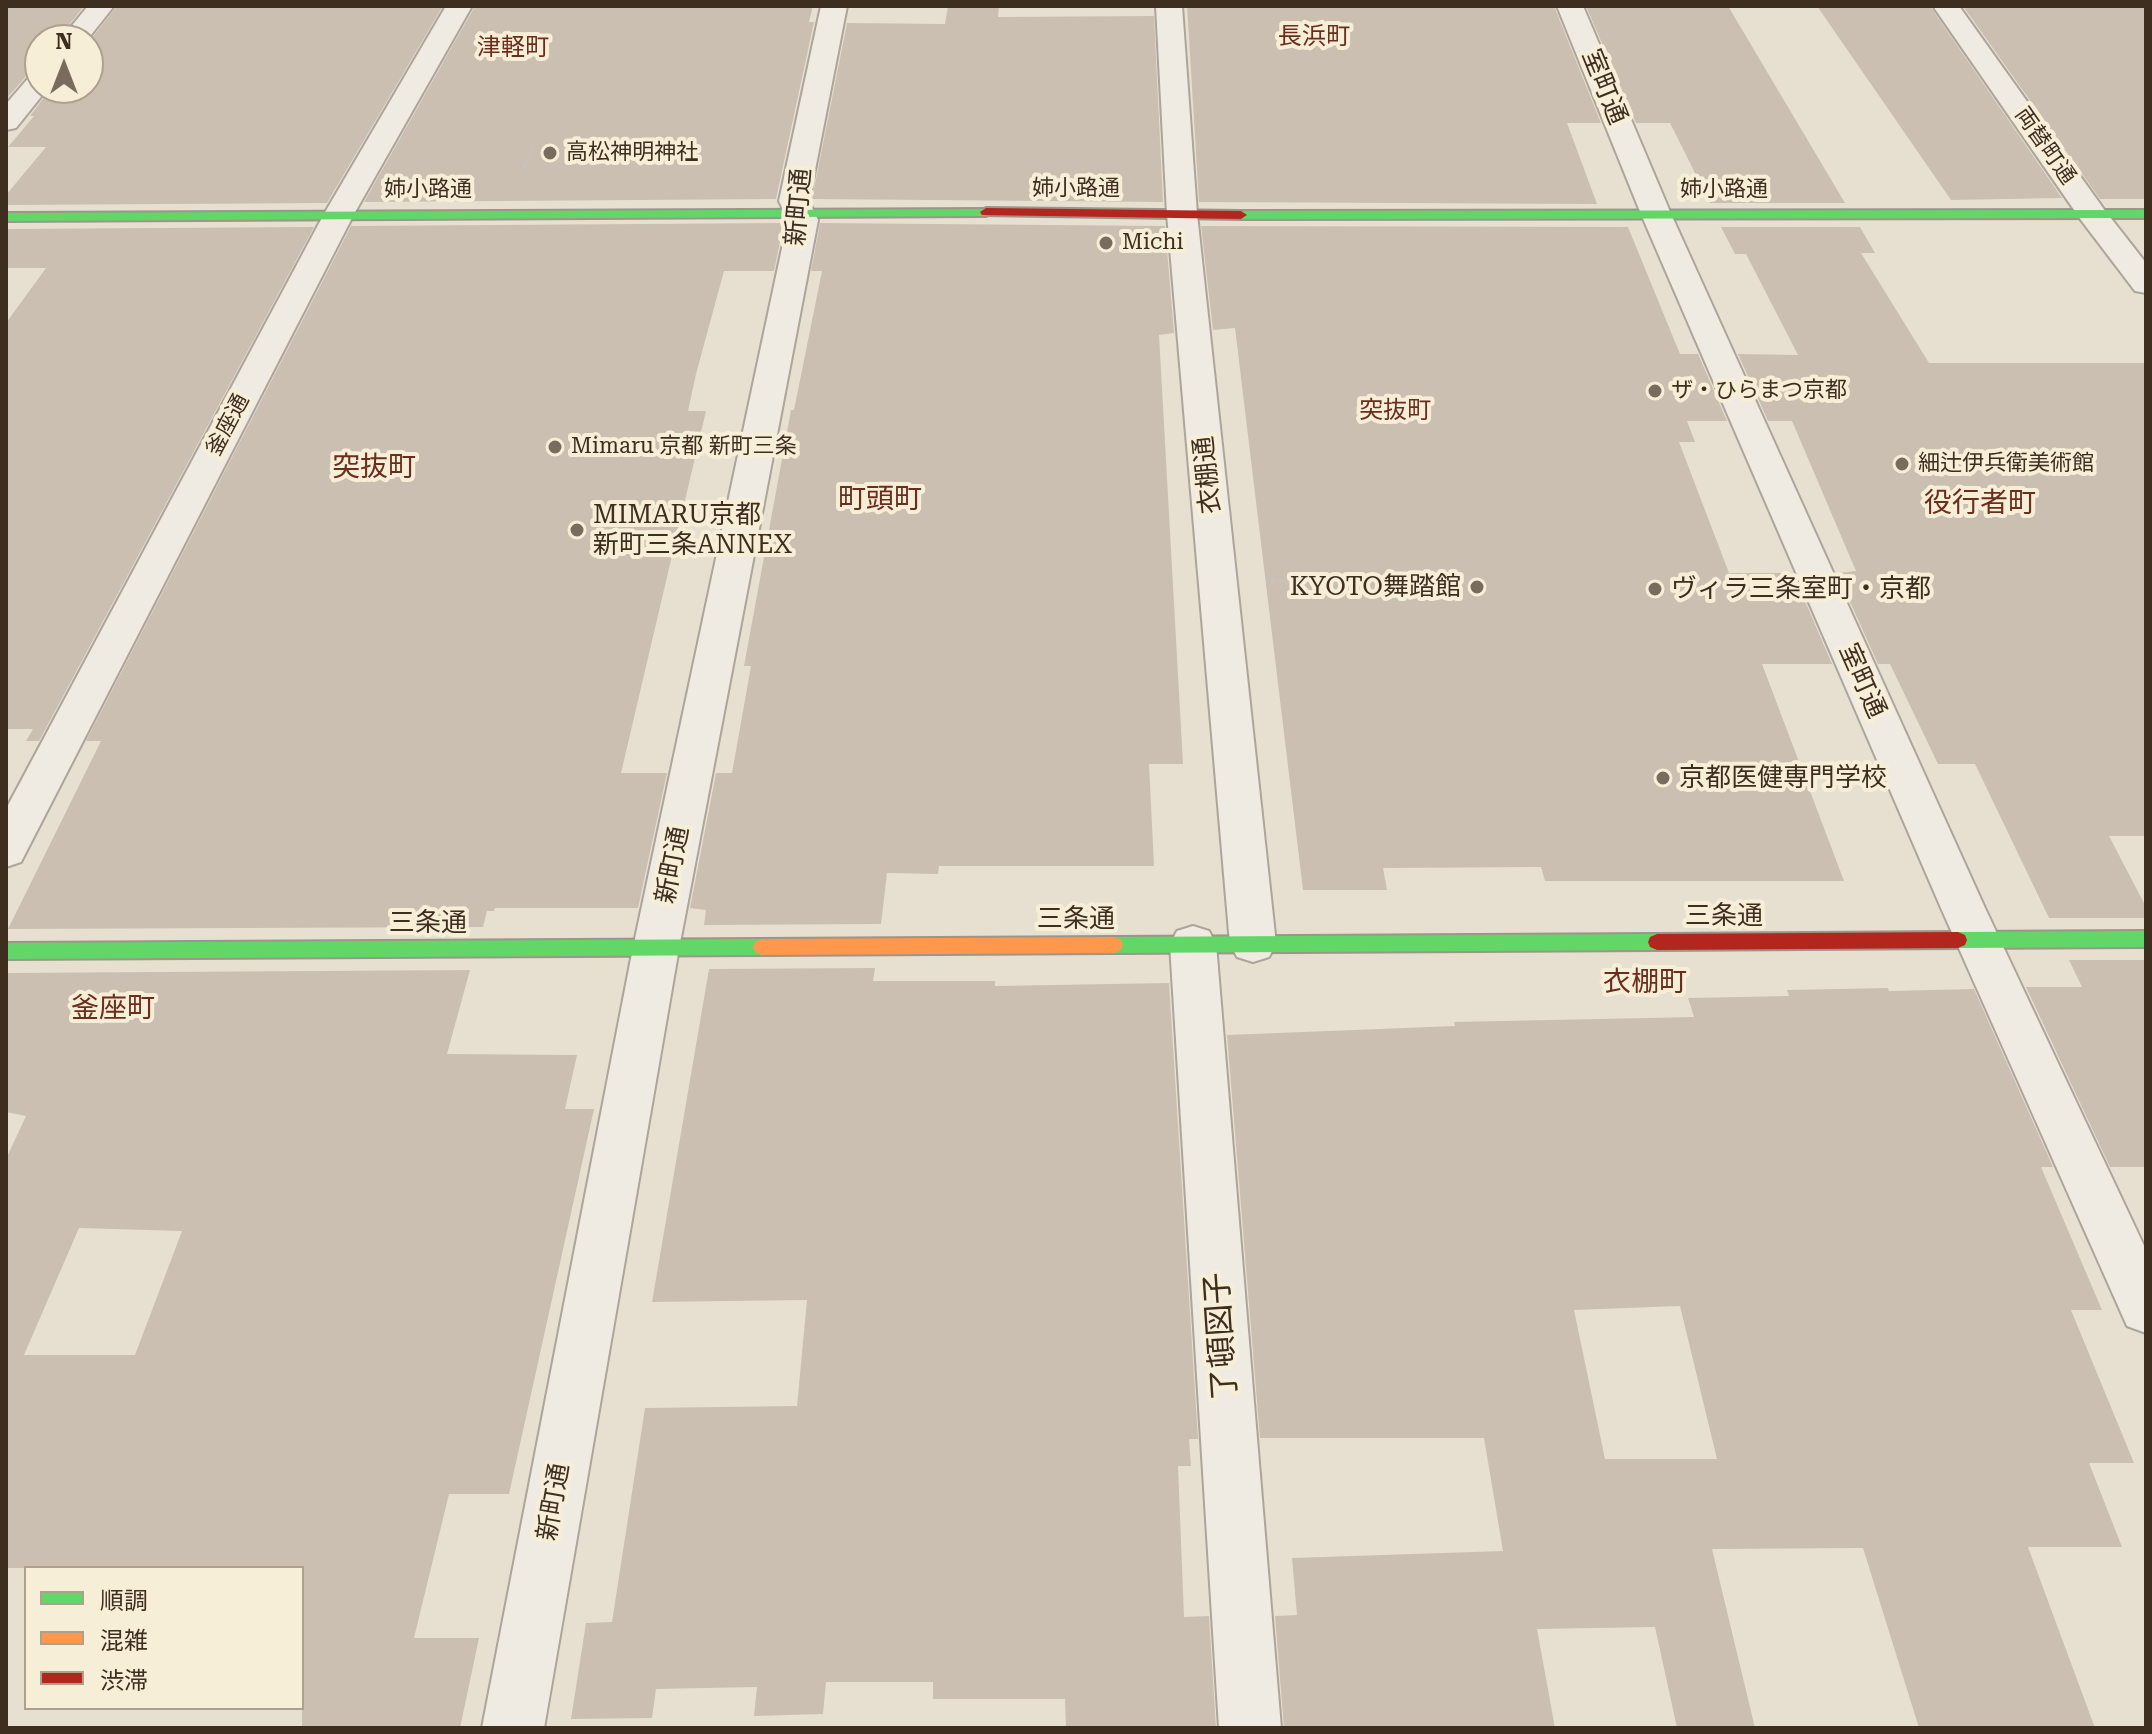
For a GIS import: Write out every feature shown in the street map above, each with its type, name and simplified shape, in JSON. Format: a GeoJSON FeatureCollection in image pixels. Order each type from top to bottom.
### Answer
{"type":"FeatureCollection","features":[{"type":"Feature","properties":{"kind":"street"},"geometry":{"type":"LineString","coordinates":[[86,24],[101,6]]}},
{"type":"Feature","properties":{"kind":"street","name":"釜座通"},"geometry":{"type":"LineString","coordinates":[[6,850],[339,214],[459,6]]}},
{"type":"Feature","properties":{"kind":"street","name":"新町通"},"geometry":{"type":"LineString","coordinates":[[513,1728],[656,948],[803,220],[794,201],[834,6]]}},
{"type":"Feature","properties":{"kind":"street","name":"衣棚通"},"geometry":{"type":"LineString","coordinates":[[1169,6],[1182,214],[1253,944]]}},
{"type":"Feature","properties":{"kind":"street","name":"室町通"},"geometry":{"type":"LineString","coordinates":[[1570,6],[1656,214],[1977,940],[2146,1308]]}},
{"type":"Feature","properties":{"kind":"street","name":"両替町通"},"geometry":{"type":"LineString","coordinates":[[1946,6],[2092,214],[2146,284]]}},
{"type":"Feature","properties":{"kind":"street"},"geometry":{"type":"LineString","coordinates":[[6,122],[24,100]]}},
{"type":"Feature","properties":{"kind":"street","name":"姉小路通"},"geometry":{"type":"LineString","coordinates":[[6,217],[799,211],[2146,214]]}},
{"type":"Feature","properties":{"kind":"street","name":"三条通"},"geometry":{"type":"LineString","coordinates":[[6,951],[2146,939]]}},
{"type":"Feature","properties":{"kind":"street","name":"了頓図子"},"geometry":{"type":"LineString","coordinates":[[1193,944],[1250,1728]]}},
{"type":"Feature","properties":{"kind":"path"},"geometry":{"type":"LineString","coordinates":[[1218,581],[1442,580]]}},
{"type":"Feature","properties":{"kind":"building"},"geometry":{"type":"Polygon","coordinates":[[[6,6],[84,6],[70,24],[24,24],[24,79],[6,99],[6,6]]]}},
{"type":"Feature","properties":{"kind":"building"},"geometry":{"type":"Polygon","coordinates":[[[117,6],[443,6],[327,203],[6,205],[6,195],[46,147],[8,147],[34,116],[30,116],[39,104],[104,104],[103,24],[117,6]]]}},
{"type":"Feature","properties":{"kind":"building"},"geometry":{"type":"Polygon","coordinates":[[[475,6],[813,6],[809,22],[814,22],[776,199],[364,202],[475,6]]]}},
{"type":"Feature","properties":{"kind":"building"},"geometry":{"type":"Polygon","coordinates":[[[948,6],[999,6],[998,17],[1154,16],[1163,202],[812,199],[847,23],[945,24],[948,6]]]}},
{"type":"Feature","properties":{"kind":"building"},"geometry":{"type":"Polygon","coordinates":[[[1187,6],[1554,6],[1601,123],[1567,123],[1597,204],[1199,202],[1187,6]]]}},
{"type":"Feature","properties":{"kind":"building"},"geometry":{"type":"Polygon","coordinates":[[[1586,6],[1728,6],[1845,203],[1710,203],[1670,123],[1636,123],[1586,6]]]}},
{"type":"Feature","properties":{"kind":"building"},"geometry":{"type":"Polygon","coordinates":[[[1817,6],[1930,6],[2062,198],[1951,200],[1817,6]]]}},
{"type":"Feature","properties":{"kind":"building"},"geometry":{"type":"Polygon","coordinates":[[[1963,6],[2146,6],[2146,199],[2100,199],[1963,6]]]}},
{"type":"Feature","properties":{"kind":"building"},"geometry":{"type":"Polygon","coordinates":[[[784,223],[774,271],[724,271],[688,411],[706,411],[621,773],[667,773],[638,908],[495,908],[494,911],[487,911],[483,927],[8,929],[101,741],[86,741],[351,226],[784,223]]]}},
{"type":"Feature","properties":{"kind":"building"},"geometry":{"type":"Polygon","coordinates":[[[820,223],[1165,226],[1174,333],[1159,335],[1183,764],[1149,764],[1154,866],[939,866],[938,874],[887,873],[881,924],[704,925],[706,910],[690,908],[716,773],[732,773],[751,666],[744,666],[791,410],[794,410],[822,271],[811,271],[820,223]]]}},
{"type":"Feature","properties":{"kind":"building"},"geometry":{"type":"Polygon","coordinates":[[[1201,226],[1628,227],[1680,354],[1698,354],[1727,421],[1687,421],[1695,442],[1679,442],[1729,573],[1793,573],[1832,664],[1762,664],[1844,881],[1545,881],[1541,867],[1383,868],[1387,890],[1303,890],[1235,328],[1213,330],[1201,226]]]}},
{"type":"Feature","properties":{"kind":"building"},"geometry":{"type":"Polygon","coordinates":[[[314,227],[39,741],[26,741],[33,729],[6,729],[6,323],[46,268],[6,268],[6,229],[314,227]]]}},
{"type":"Feature","properties":{"kind":"building"},"geometry":{"type":"Polygon","coordinates":[[[1721,227],[1860,227],[1875,253],[1861,253],[1929,363],[2146,363],[2146,836],[2109,836],[2146,907],[2146,918],[2049,918],[1975,764],[1938,764],[1890,664],[1878,664],[1837,573],[1856,571],[1792,421],[1768,421],[1738,354],[1798,355],[1746,254],[1735,254],[1721,227]]]}},
{"type":"Feature","properties":{"kind":"building"},"geometry":{"type":"Polygon","coordinates":[[[2069,960],[2146,960],[2146,1167],[2110,1167],[2026,987],[2082,987],[2069,960]]]}},
{"type":"Feature","properties":{"kind":"building"},"geometry":{"type":"Polygon","coordinates":[[[875,968],[873,981],[995,981],[995,986],[1169,983],[1198,1439],[1189,1439],[1191,1466],[1178,1466],[1184,1617],[1209,1616],[1216,1728],[1066,1728],[1065,1699],[933,1699],[933,1682],[826,1682],[823,1714],[754,1716],[757,1687],[656,1689],[652,1718],[571,1719],[586,1623],[612,1622],[645,1408],[797,1406],[807,1300],[652,1302],[709,969],[875,968]]]}},
{"type":"Feature","properties":{"kind":"building"},"geometry":{"type":"Polygon","coordinates":[[[470,970],[447,1054],[577,1055],[565,1109],[594,1109],[509,1494],[449,1494],[414,1638],[479,1638],[460,1728],[302,1727],[304,1566],[6,1568],[6,1159],[26,1116],[6,1112],[6,973],[470,970]],[[79,1228],[24,1355],[135,1355],[182,1231],[79,1228]]]}},
{"type":"Feature","properties":{"kind":"building"},"geometry":{"type":"Polygon","coordinates":[[[1974,989],[2053,1167],[2041,1167],[2102,1310],[2071,1310],[2134,1463],[2089,1463],[2122,1547],[2028,1547],[2095,1728],[1919,1728],[1863,1548],[1712,1549],[1755,1728],[1677,1728],[1655,1627],[1537,1629],[1555,1728],[1284,1728],[1275,1616],[1297,1615],[1292,1558],[1503,1551],[1484,1438],[1260,1438],[1227,1035],[1455,1026],[1454,1022],[1694,1017],[1688,998],[1789,996],[1787,990],[1974,989]],[[1680,1306],[1574,1310],[1605,1459],[1717,1459],[1680,1306]]]}},
{"type":"Feature","properties":{"kind":"traffic: fast"},"geometry":{"type":"LineString","coordinates":[[6,217],[986,212]]}},
{"type":"Feature","properties":{"kind":"traffic: fast"},"geometry":{"type":"LineString","coordinates":[[1241,215],[2146,214]]}},
{"type":"Feature","properties":{"kind":"traffic: fast"},"geometry":{"type":"LineString","coordinates":[[1958,940],[2146,939]]}},
{"type":"Feature","properties":{"kind":"traffic: fast"},"geometry":{"type":"LineString","coordinates":[[1114,945],[1657,942]]}},
{"type":"Feature","properties":{"kind":"traffic: fast"},"geometry":{"type":"LineString","coordinates":[[6,951],[762,947]]}},
{"type":"Feature","properties":{"kind":"traffic: slow"},"geometry":{"type":"LineString","coordinates":[[762,947],[1114,945]]}},
{"type":"Feature","properties":{"kind":"traffic: jam"},"geometry":{"type":"LineString","coordinates":[[986,212],[1241,215]]}},
{"type":"Feature","properties":{"kind":"traffic: jam"},"geometry":{"type":"LineString","coordinates":[[1657,942],[1958,940]]}},
{"type":"Feature","properties":{"kind":"place","name":"高松神明神社"},"geometry":{"type":"Point","coordinates":[550,153]}},
{"type":"Feature","properties":{"kind":"place","name":"Michi"},"geometry":{"type":"Point","coordinates":[1106,243]}},
{"type":"Feature","properties":{"kind":"place","name":"ザ・ひらまつ京都"},"geometry":{"type":"Point","coordinates":[1655,391]}},
{"type":"Feature","properties":{"kind":"place","name":"Mimaru 京都 新町三条"},"geometry":{"type":"Point","coordinates":[555,447]}},
{"type":"Feature","properties":{"kind":"place","name":"細辻伊兵衛美術館"},"geometry":{"type":"Point","coordinates":[1902,464]}},
{"type":"Feature","properties":{"kind":"place","name":"MIMARU京都 新町三条ANNEX"},"geometry":{"type":"Point","coordinates":[577,530]}},
{"type":"Feature","properties":{"kind":"place","name":"KYOTO舞踏館"},"geometry":{"type":"Point","coordinates":[1477,587]}},
{"type":"Feature","properties":{"kind":"place","name":"ヴィラ三条室町・京都"},"geometry":{"type":"Point","coordinates":[1655,589]}},
{"type":"Feature","properties":{"kind":"place","name":"京都医健専門学校"},"geometry":{"type":"Point","coordinates":[1663,778]}},
{"type":"Feature","properties":{"kind":"district","name":"長浜町"},"geometry":{"type":"Point","coordinates":[1314,37]}},
{"type":"Feature","properties":{"kind":"district","name":"津軽町"},"geometry":{"type":"Point","coordinates":[513,48]}},
{"type":"Feature","properties":{"kind":"district","name":"突抜町"},"geometry":{"type":"Point","coordinates":[1395,411]}},
{"type":"Feature","properties":{"kind":"district","name":"突抜町"},"geometry":{"type":"Point","coordinates":[374,468]}},
{"type":"Feature","properties":{"kind":"district","name":"町頭町"},"geometry":{"type":"Point","coordinates":[880,500]}},
{"type":"Feature","properties":{"kind":"district","name":"役行者町"},"geometry":{"type":"Point","coordinates":[1980,504]}},
{"type":"Feature","properties":{"kind":"district","name":"衣棚町"},"geometry":{"type":"Point","coordinates":[1645,983]}},
{"type":"Feature","properties":{"kind":"district","name":"釜座町"},"geometry":{"type":"Point","coordinates":[113,1009]}}]}
